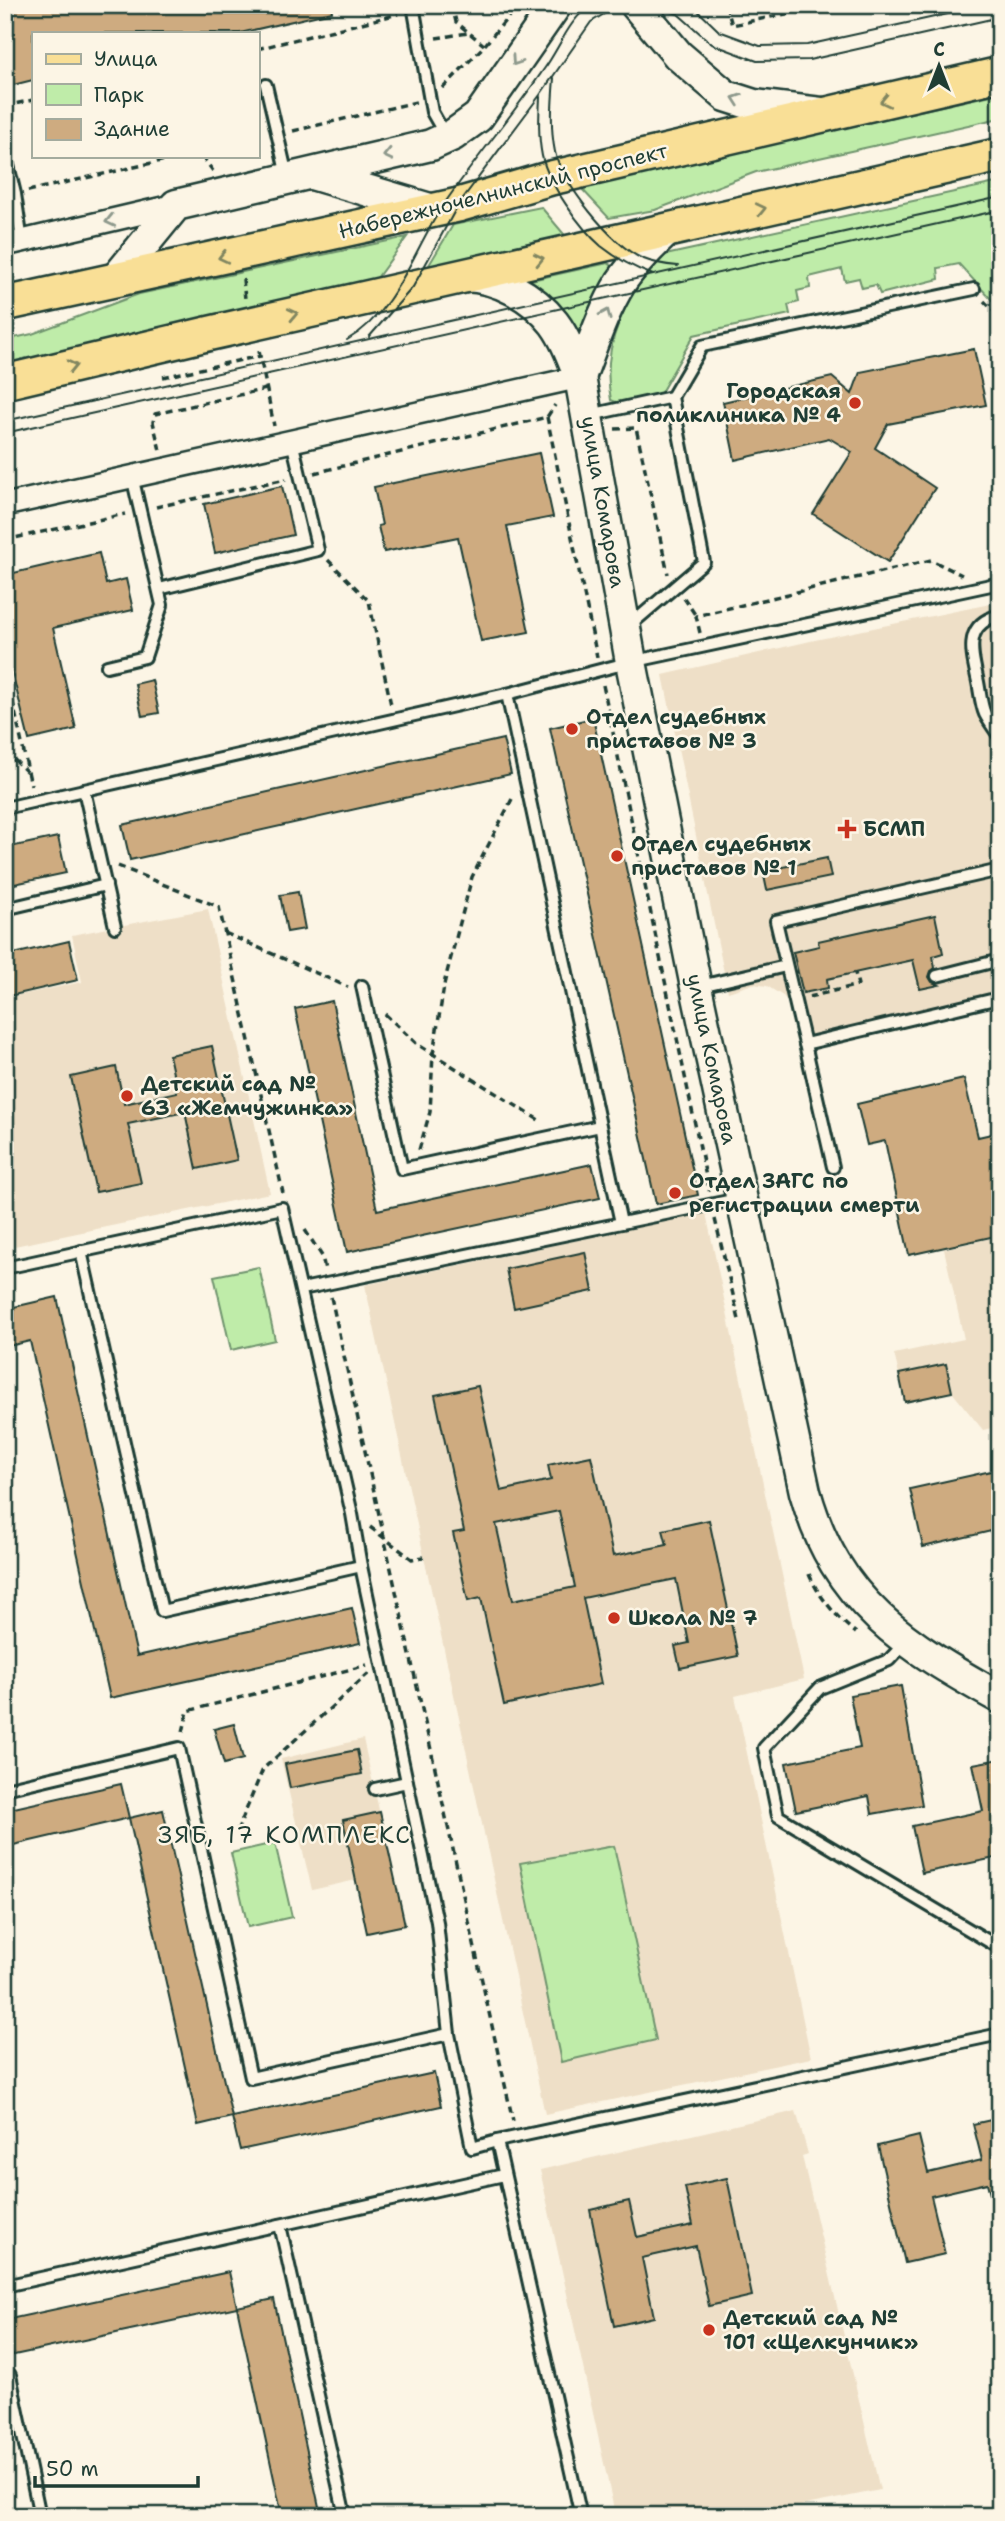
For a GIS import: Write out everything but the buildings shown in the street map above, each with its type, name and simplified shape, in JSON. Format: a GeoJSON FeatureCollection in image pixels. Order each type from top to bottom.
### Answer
{"type":"FeatureCollection","features":[{"type":"Feature","properties":{"kind":"main road","name":"Набережночелнинский проспект"},"geometry":{"type":"LineString","coordinates":[[5,304],[433,210],[551,178],[1000,74]]}},
{"type":"Feature","properties":{"kind":"main road"},"geometry":{"type":"LineString","coordinates":[[5,382],[1000,155]]}},
{"type":"Feature","properties":{"kind":"street"},"geometry":{"type":"LineString","coordinates":[[14,244],[431,145],[453,135],[478,117],[556,5]]}},
{"type":"Feature","properties":{"kind":"street"},"geometry":{"type":"LineString","coordinates":[[636,5],[678,55],[726,96],[754,105],[828,113]]}},
{"type":"Feature","properties":{"kind":"street"},"geometry":{"type":"LineString","coordinates":[[299,176],[433,210]]}},
{"type":"Feature","properties":{"kind":"street"},"geometry":{"type":"LineString","coordinates":[[114,281],[176,205]]}},
{"type":"Feature","properties":{"kind":"street"},"geometry":{"type":"LineString","coordinates":[[5,505],[285,442],[589,402],[613,297],[640,258],[668,230]]}},
{"type":"Feature","properties":{"kind":"street","name":"улица Комарова"},"geometry":{"type":"LineString","coordinates":[[465,275],[483,277],[516,291],[544,312],[565,341],[589,402],[631,663],[696,987],[805,1492],[814,1519],[826,1547],[865,1605],[906,1642],[937,1663],[1000,1698]]}},
{"type":"Feature","properties":{"kind":"lane"},"geometry":{"type":"LineString","coordinates":[[413,8],[436,120],[453,135]]}},
{"type":"Feature","properties":{"kind":"lane"},"geometry":{"type":"LineString","coordinates":[[266,85],[277,134],[299,176]]}},
{"type":"Feature","properties":{"kind":"lane"},"geometry":{"type":"LineString","coordinates":[[5,153],[15,194],[14,244]]}},
{"type":"Feature","properties":{"kind":"lane"},"geometry":{"type":"LineString","coordinates":[[625,628],[704,562],[672,397],[702,346],[974,289]]}},
{"type":"Feature","properties":{"kind":"lane"},"geometry":{"type":"LineString","coordinates":[[589,402],[672,397]]}},
{"type":"Feature","properties":{"kind":"lane"},"geometry":{"type":"LineString","coordinates":[[159,589],[318,551],[300,476],[285,442]]}},
{"type":"Feature","properties":{"kind":"lane"},"geometry":{"type":"LineString","coordinates":[[107,666],[145,657],[162,605],[132,476]]}},
{"type":"Feature","properties":{"kind":"lane"},"geometry":{"type":"LineString","coordinates":[[5,808],[507,694],[631,663],[1000,583]]}},
{"type":"Feature","properties":{"kind":"lane"},"geometry":{"type":"LineString","coordinates":[[1000,615],[979,625],[972,637],[984,712],[1000,737]]}},
{"type":"Feature","properties":{"kind":"lane"},"geometry":{"type":"LineString","coordinates":[[507,694],[621,1223]]}},
{"type":"Feature","properties":{"kind":"lane"},"geometry":{"type":"LineString","coordinates":[[84,790],[115,926]]}},
{"type":"Feature","properties":{"kind":"lane"},"geometry":{"type":"LineString","coordinates":[[833,1167],[776,921],[1000,870]]}},
{"type":"Feature","properties":{"kind":"lane"},"geometry":{"type":"LineString","coordinates":[[5,909],[106,885]]}},
{"type":"Feature","properties":{"kind":"lane"},"geometry":{"type":"LineString","coordinates":[[937,976],[1000,960]]}},
{"type":"Feature","properties":{"kind":"lane"},"geometry":{"type":"LineString","coordinates":[[696,987],[786,966]]}},
{"type":"Feature","properties":{"kind":"lane"},"geometry":{"type":"LineString","coordinates":[[363,990],[402,1169],[600,1126]]}},
{"type":"Feature","properties":{"kind":"lane"},"geometry":{"type":"LineString","coordinates":[[804,1044],[995,999],[1000,994]]}},
{"type":"Feature","properties":{"kind":"lane"},"geometry":{"type":"LineString","coordinates":[[302,1289],[741,1198]]}},
{"type":"Feature","properties":{"kind":"lane"},"geometry":{"type":"LineString","coordinates":[[5,1268],[283,1203],[352,1514],[437,1922],[449,2034],[472,2148],[1000,2034]]}},
{"type":"Feature","properties":{"kind":"lane"},"geometry":{"type":"LineString","coordinates":[[81,1251],[162,1611],[361,1566]]}},
{"type":"Feature","properties":{"kind":"lane"},"geometry":{"type":"LineString","coordinates":[[906,1642],[889,1660],[820,1688],[764,1748],[778,1816],[1000,1948]]}},
{"type":"Feature","properties":{"kind":"lane"},"geometry":{"type":"LineString","coordinates":[[5,1789],[179,1748],[251,2078],[449,2034]]}},
{"type":"Feature","properties":{"kind":"lane"},"geometry":{"type":"LineString","coordinates":[[375,1789],[407,1782]]}},
{"type":"Feature","properties":{"kind":"lane"},"geometry":{"type":"LineString","coordinates":[[497,2141],[580,2512],[562,2516]]}},
{"type":"Feature","properties":{"kind":"lane"},"geometry":{"type":"LineString","coordinates":[[5,2286],[505,2175]]}},
{"type":"Feature","properties":{"kind":"lane"},"geometry":{"type":"LineString","coordinates":[[280,2225],[345,2516]]}},
{"type":"Feature","properties":{"kind":"lane"},"geometry":{"type":"LineString","coordinates":[[5,2376],[10,2375],[40,2516]]}},
{"type":"Feature","properties":{"kind":"lane"},"geometry":{"type":"LineString","coordinates":[[986,2516],[1000,2513]]}},
{"type":"Feature","properties":{"kind":"path"},"geometry":{"type":"LineString","coordinates":[[452,5],[456,22],[484,46]]}},
{"type":"Feature","properties":{"kind":"path"},"geometry":{"type":"LineString","coordinates":[[277,134],[430,99],[484,46],[518,5]]}},
{"type":"Feature","properties":{"kind":"path"},"geometry":{"type":"LineString","coordinates":[[726,5],[733,25],[830,5]]}},
{"type":"Feature","properties":{"kind":"path"},"geometry":{"type":"LineString","coordinates":[[259,48],[413,8]]}},
{"type":"Feature","properties":{"kind":"path"},"geometry":{"type":"LineString","coordinates":[[436,38],[468,33]]}},
{"type":"Feature","properties":{"kind":"path"},"geometry":{"type":"LineString","coordinates":[[5,106],[32,100]]}},
{"type":"Feature","properties":{"kind":"path"},"geometry":{"type":"LineString","coordinates":[[15,194],[167,158]]}},
{"type":"Feature","properties":{"kind":"path"},"geometry":{"type":"LineString","coordinates":[[243,273],[246,311]]}},
{"type":"Feature","properties":{"kind":"path"},"geometry":{"type":"LineString","coordinates":[[974,289],[1000,317]]}},
{"type":"Feature","properties":{"kind":"path"},"geometry":{"type":"LineString","coordinates":[[257,342],[266,389],[285,442]]}},
{"type":"Feature","properties":{"kind":"path"},"geometry":{"type":"LineString","coordinates":[[163,377],[260,356]]}},
{"type":"Feature","properties":{"kind":"path"},"geometry":{"type":"LineString","coordinates":[[164,469],[153,422],[155,414],[266,389]]}},
{"type":"Feature","properties":{"kind":"path"},"geometry":{"type":"LineString","coordinates":[[5,540],[300,476],[547,417],[555,405],[589,402],[605,430],[636,428],[665,570],[696,616],[702,647]]}},
{"type":"Feature","properties":{"kind":"path"},"geometry":{"type":"LineString","coordinates":[[318,551],[369,601],[394,720]]}},
{"type":"Feature","properties":{"kind":"path"},"geometry":{"type":"LineString","coordinates":[[696,616],[932,560],[984,586]]}},
{"type":"Feature","properties":{"kind":"path"},"geometry":{"type":"LineString","coordinates":[[5,666],[35,801]]}},
{"type":"Feature","properties":{"kind":"path"},"geometry":{"type":"LineString","coordinates":[[5,715],[16,713]]}},
{"type":"Feature","properties":{"kind":"path"},"geometry":{"type":"LineString","coordinates":[[5,751],[29,773]]}},
{"type":"Feature","properties":{"kind":"path"},"geometry":{"type":"LineString","coordinates":[[415,1166],[429,1112],[433,1054],[445,980],[472,877],[524,776]]}},
{"type":"Feature","properties":{"kind":"path"},"geometry":{"type":"LineString","coordinates":[[113,864],[219,906],[283,1203],[321,1256],[328,1284],[516,2137]]}},
{"type":"Feature","properties":{"kind":"path"},"geometry":{"type":"LineString","coordinates":[[225,933],[363,990],[417,1044],[562,1134]]}},
{"type":"Feature","properties":{"kind":"path"},"geometry":{"type":"LineString","coordinates":[[794,1000],[858,985],[855,973]]}},
{"type":"Feature","properties":{"kind":"path"},"geometry":{"type":"LineString","coordinates":[[352,1514],[412,1559],[424,1558]]}},
{"type":"Feature","properties":{"kind":"path"},"geometry":{"type":"LineString","coordinates":[[179,1748],[188,1711],[381,1661]]}},
{"type":"Feature","properties":{"kind":"path"},"geometry":{"type":"LineString","coordinates":[[237,1832],[263,1769],[381,1661]]}},
{"type":"Feature","properties":{"kind":"shaded area","name":"БСМП"},"geometry":{"type":"Polygon","coordinates":[[[1000,602],[1000,1003],[800,1051],[788,1002],[783,996],[767,986],[753,984],[728,992],[663,675],[1000,602]]]}},
{"type":"Feature","properties":{"kind":"shaded area","name":"Детский сад № 63 «Жемчужинка»"},"geometry":{"type":"Polygon","coordinates":[[[208,909],[270,1193],[5,1248],[5,998],[82,982],[72,935],[208,909]]]}},
{"type":"Feature","properties":{"kind":"shaded area","name":"Школа № 7"},"geometry":{"type":"Polygon","coordinates":[[[706,1213],[804,1679],[735,1696],[811,2058],[545,2114],[365,1285],[706,1213]]]}},
{"type":"Feature","properties":{"kind":"shaded area"},"geometry":{"type":"Polygon","coordinates":[[[1000,1236],[1000,1426],[983,1430],[952,1392],[946,1364],[899,1374],[894,1354],[964,1339],[944,1249],[1000,1236]]]}},
{"type":"Feature","properties":{"kind":"shaded area"},"geometry":{"type":"Polygon","coordinates":[[[363,1739],[405,1925],[367,1933],[356,1880],[312,1890],[281,1759],[363,1739]]]}},
{"type":"Feature","properties":{"kind":"shaded area","name":"Детский сад № 101 «Щелкунчик»"},"geometry":{"type":"Polygon","coordinates":[[[796,2111],[808,2154],[802,2156],[880,2490],[752,2516],[615,2514],[540,2170],[796,2111]]]}},
{"type":"Feature","properties":{"kind":"green space"},"geometry":{"type":"Polygon","coordinates":[[[1000,93],[1000,118],[756,172],[655,210],[609,218],[580,187],[1000,93]]]}},
{"type":"Feature","properties":{"kind":"green space"},"geometry":{"type":"Polygon","coordinates":[[[1000,182],[1000,309],[959,264],[938,268],[939,279],[880,294],[876,285],[862,288],[859,278],[845,281],[842,269],[809,277],[810,288],[797,291],[799,302],[788,305],[790,314],[694,335],[660,394],[618,403],[611,400],[609,360],[619,323],[637,288],[661,256],[1000,182]]]}},
{"type":"Feature","properties":{"kind":"green space"},"geometry":{"type":"Polygon","coordinates":[[[541,207],[568,239],[426,270],[453,225],[541,207]]]}},
{"type":"Feature","properties":{"kind":"green space"},"geometry":{"type":"Polygon","coordinates":[[[407,237],[374,282],[5,367],[5,340],[32,334],[139,294],[407,237]]]}},
{"type":"Feature","properties":{"kind":"green space"},"geometry":{"type":"Polygon","coordinates":[[[608,263],[618,270],[583,337],[565,313],[522,282],[608,263]]]}},
{"type":"Feature","properties":{"kind":"green space"},"geometry":{"type":"Polygon","coordinates":[[[259,1267],[275,1340],[231,1350],[214,1276],[259,1267]]]}},
{"type":"Feature","properties":{"kind":"green space"},"geometry":{"type":"Polygon","coordinates":[[[275,1843],[292,1917],[248,1927],[231,1853],[275,1843]]]}},
{"type":"Feature","properties":{"kind":"green space"},"geometry":{"type":"Polygon","coordinates":[[[614,1846],[656,2040],[561,2062],[520,1863],[614,1846]]]}},
{"type":"Feature","properties":{"kind":"tram line"},"geometry":{"type":"LineString","coordinates":[[347,340],[364,328],[391,297],[442,207],[532,86],[570,26],[591,5]]}},
{"type":"Feature","properties":{"kind":"tram line"},"geometry":{"type":"LineString","coordinates":[[369,337],[413,287],[458,205],[591,22],[609,11],[629,5]]}},
{"type":"Feature","properties":{"kind":"tram line"},"geometry":{"type":"LineString","coordinates":[[639,5],[678,14],[712,44],[757,61],[809,60],[1000,17]]}},
{"type":"Feature","properties":{"kind":"tram line"},"geometry":{"type":"LineString","coordinates":[[692,5],[719,31],[760,46],[807,45],[989,5]]}},
{"type":"Feature","properties":{"kind":"tram line"},"geometry":{"type":"LineString","coordinates":[[554,78],[553,143],[559,165],[577,196],[603,227],[630,251],[650,261],[678,266]]}},
{"type":"Feature","properties":{"kind":"tram line"},"geometry":{"type":"LineString","coordinates":[[540,97],[539,134],[542,156],[545,167],[566,204],[601,246],[653,275]]}},
{"type":"Feature","properties":{"kind":"tram line"},"geometry":{"type":"LineString","coordinates":[[5,421],[1000,197]]}},
{"type":"Feature","properties":{"kind":"tram line"},"geometry":{"type":"LineString","coordinates":[[5,433],[1000,210]]}},
{"type":"Feature","properties":{"kind":"place","name":"Городская поликлиника № 4"},"geometry":{"type":"Point","coordinates":[855,403]}},
{"type":"Feature","properties":{"kind":"place","name":"Отдел судебных приставов № 3"},"geometry":{"type":"Point","coordinates":[572,729]}},
{"type":"Feature","properties":{"kind":"place","name":"БСМП"},"geometry":{"type":"Point","coordinates":[847,829]}},
{"type":"Feature","properties":{"kind":"place","name":"Отдел судебных приставов № 1"},"geometry":{"type":"Point","coordinates":[617,856]}},
{"type":"Feature","properties":{"kind":"place","name":"Детский сад № 63 «Жемчужинка»"},"geometry":{"type":"Point","coordinates":[127,1096]}},
{"type":"Feature","properties":{"kind":"place","name":"Отдел ЗАГС по регистрации смерти"},"geometry":{"type":"Point","coordinates":[675,1193]}},
{"type":"Feature","properties":{"kind":"place","name":"Школа № 7"},"geometry":{"type":"Point","coordinates":[614,1618]}},
{"type":"Feature","properties":{"kind":"place","name":"Детский сад № 101 «Щелкунчик»"},"geometry":{"type":"Point","coordinates":[709,2330]}},
{"type":"Feature","properties":{"kind":"district","name":"ЗЯБ, 17 КОМПЛЕКС"},"geometry":{"type":"Point","coordinates":[285,1835]}}]}
